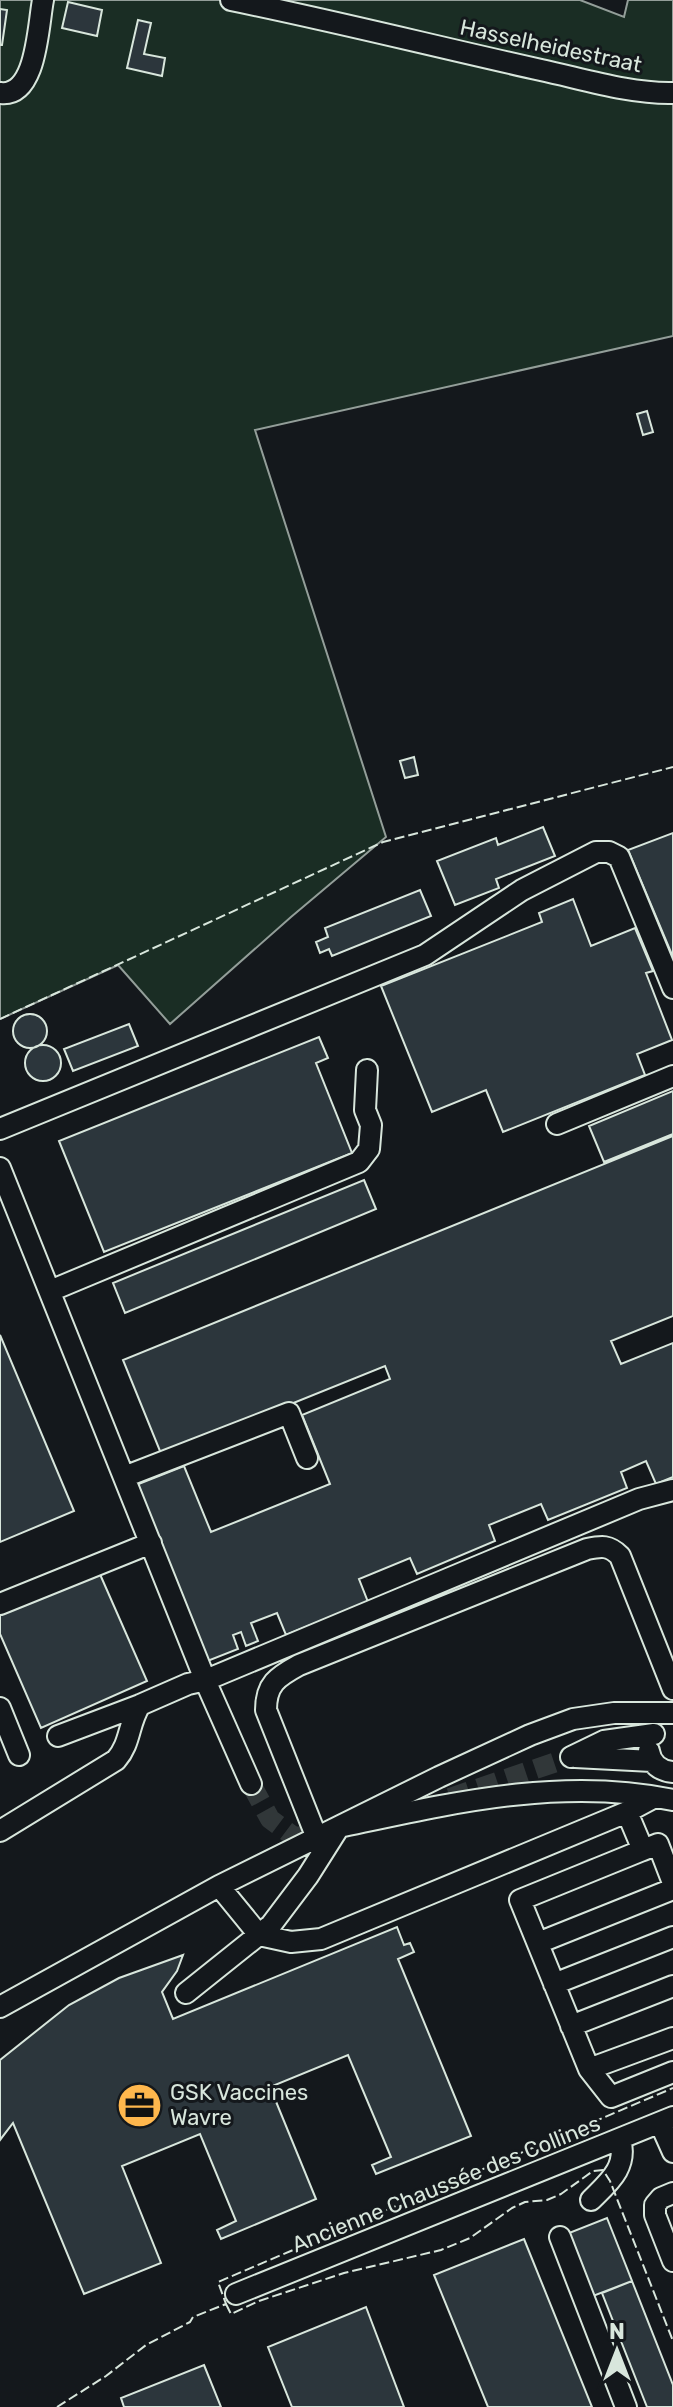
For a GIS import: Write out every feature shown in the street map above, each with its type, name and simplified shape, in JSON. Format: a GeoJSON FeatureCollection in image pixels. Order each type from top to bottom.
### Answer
{"type":"FeatureCollection","features":[{"type":"Feature","properties":{"kind":"street"},"geometry":{"type":"LineString","coordinates":[[0,93],[7,94],[22,85],[30,75],[43,0]]}},
{"type":"Feature","properties":{"kind":"street","name":"Hasselheidestraat"},"geometry":{"type":"LineString","coordinates":[[231,0],[612,85],[673,93]]}},
{"type":"Feature","properties":{"kind":"street"},"geometry":{"type":"LineString","coordinates":[[0,1129],[425,955],[522,890],[596,852],[609,852],[619,857],[673,988]]}},
{"type":"Feature","properties":{"kind":"street"},"geometry":{"type":"LineString","coordinates":[[50,1291],[359,1162],[369,1149],[371,1125],[365,1110],[367,1070]]}},
{"type":"Feature","properties":{"kind":"street"},"geometry":{"type":"LineString","coordinates":[[557,1124],[673,1076]]}},
{"type":"Feature","properties":{"kind":"street"},"geometry":{"type":"LineString","coordinates":[[0,1168],[9,1217],[50,1291],[206,1680],[251,1784]]}},
{"type":"Feature","properties":{"kind":"street"},"geometry":{"type":"LineString","coordinates":[[124,1477],[289,1413],[307,1458]]}},
{"type":"Feature","properties":{"kind":"street"},"geometry":{"type":"LineString","coordinates":[[58,1736],[188,1684],[206,1680],[639,1499],[673,1490]]}},
{"type":"Feature","properties":{"kind":"street"},"geometry":{"type":"LineString","coordinates":[[0,1604],[151,1543]]}},
{"type":"Feature","properties":{"kind":"street"},"geometry":{"type":"LineString","coordinates":[[317,1838],[266,1710],[270,1686],[281,1674],[340,1660],[587,1549],[602,1546],[613,1548],[620,1556],[673,1689]]}},
{"type":"Feature","properties":{"kind":"street"},"geometry":{"type":"LineString","coordinates":[[0,1831],[116,1760],[125,1749],[132,1719],[140,1705]]}},
{"type":"Feature","properties":{"kind":"street"},"geometry":{"type":"LineString","coordinates":[[0,1708],[19,1755]]}},
{"type":"Feature","properties":{"kind":"street"},"geometry":{"type":"LineString","coordinates":[[0,2007],[219,1886],[530,1735],[573,1719],[614,1713],[673,1713]]}},
{"type":"Feature","properties":{"kind":"street"},"geometry":{"type":"LineString","coordinates":[[652,1761],[571,1757],[604,1741],[663,1730]]}},
{"type":"Feature","properties":{"kind":"street"},"geometry":{"type":"LineString","coordinates":[[663,1730],[649,1748],[657,1767],[672,1772],[665,1799]]}},
{"type":"Feature","properties":{"kind":"street"},"geometry":{"type":"LineString","coordinates":[[439,1777],[447,1804]]}},
{"type":"Feature","properties":{"kind":"street"},"geometry":{"type":"LineString","coordinates":[[186,1993],[271,1925],[308,1876],[339,1827],[447,1804],[546,1792],[607,1791],[665,1799]]}},
{"type":"Feature","properties":{"kind":"street"},"geometry":{"type":"LineString","coordinates":[[219,1886],[259,1935],[291,1942],[321,1939],[665,1799]]}},
{"type":"Feature","properties":{"kind":"street"},"geometry":{"type":"LineString","coordinates":[[627,1812],[643,1850]]}},
{"type":"Feature","properties":{"kind":"street"},"geometry":{"type":"LineString","coordinates":[[538,1943],[673,1886],[658,1844],[520,1900],[589,2069],[611,2097],[673,2072]]}},
{"type":"Feature","properties":{"kind":"street"},"geometry":{"type":"LineString","coordinates":[[554,1984],[673,1937]]}},
{"type":"Feature","properties":{"kind":"street"},"geometry":{"type":"LineString","coordinates":[[571,2026],[673,1986]]}},
{"type":"Feature","properties":{"kind":"street"},"geometry":{"type":"LineString","coordinates":[[589,2069],[673,2038]]}},
{"type":"Feature","properties":{"kind":"street"},"geometry":{"type":"LineString","coordinates":[[666,2120],[673,2152]]}},
{"type":"Feature","properties":{"kind":"street","name":"Ancienne Chaussée des Collines"},"geometry":{"type":"LineString","coordinates":[[236,2294],[666,2120]]}},
{"type":"Feature","properties":{"kind":"street"},"geometry":{"type":"LineString","coordinates":[[591,2200],[612,2179],[619,2166],[623,2151],[620,2139]]}},
{"type":"Feature","properties":{"kind":"street"},"geometry":{"type":"LineString","coordinates":[[673,2193],[661,2198],[655,2205],[655,2215],[673,2261]]}},
{"type":"Feature","properties":{"kind":"street"},"geometry":{"type":"LineString","coordinates":[[560,2237],[626,2407]]}},
{"type":"Feature","properties":{"kind":"green space"},"geometry":{"type":"Polygon","coordinates":[[[0,0],[580,0],[624,17],[628,0],[673,0],[673,336],[255,430],[386,837],[170,1024],[118,965],[0,1019],[0,0]]]}},
{"type":"Feature","properties":{"kind":"building"},"geometry":{"type":"Polygon","coordinates":[[[68,2],[102,10],[97,36],[62,28],[68,2]]]}},
{"type":"Feature","properties":{"kind":"building"},"geometry":{"type":"Polygon","coordinates":[[[0,9],[7,10],[2,45],[0,45],[0,9]]]}},
{"type":"Feature","properties":{"kind":"building"},"geometry":{"type":"Polygon","coordinates":[[[138,20],[151,23],[144,54],[165,58],[162,76],[127,68],[138,20]]]}},
{"type":"Feature","properties":{"kind":"building"},"geometry":{"type":"Polygon","coordinates":[[[647,411],[653,432],[643,435],[637,414],[647,411]]]}},
{"type":"Feature","properties":{"kind":"building"},"geometry":{"type":"Polygon","coordinates":[[[414,757],[418,775],[405,778],[400,761],[414,757]]]}},
{"type":"Feature","properties":{"kind":"building"},"geometry":{"type":"Polygon","coordinates":[[[543,827],[555,856],[496,879],[499,888],[455,905],[437,861],[496,838],[498,845],[543,827]]]}},
{"type":"Feature","properties":{"kind":"building"},"geometry":{"type":"Polygon","coordinates":[[[673,833],[673,957],[628,850],[673,833]]]}},
{"type":"Feature","properties":{"kind":"building"},"geometry":{"type":"Polygon","coordinates":[[[420,890],[431,916],[332,956],[329,949],[320,953],[316,942],[328,937],[325,928],[420,890]]]}},
{"type":"Feature","properties":{"kind":"building"},"geometry":{"type":"Polygon","coordinates":[[[573,899],[591,946],[635,928],[653,971],[646,973],[672,1040],[637,1054],[645,1075],[503,1132],[486,1090],[432,1112],[381,986],[542,922],[539,913],[573,899]]]}},
{"type":"Feature","properties":{"kind":"building"},"geometry":{"type":"Polygon","coordinates":[[[30,1014],[42,1019],[47,1031],[42,1043],[30,1048],[18,1043],[13,1031],[18,1019],[30,1014]]]}},
{"type":"Feature","properties":{"kind":"building"},"geometry":{"type":"Polygon","coordinates":[[[129,1024],[138,1046],[73,1071],[64,1049],[129,1024]]]}},
{"type":"Feature","properties":{"kind":"building"},"geometry":{"type":"Polygon","coordinates":[[[319,1037],[328,1058],[316,1063],[352,1153],[104,1252],[59,1141],[319,1037]]]}},
{"type":"Feature","properties":{"kind":"building"},"geometry":{"type":"Polygon","coordinates":[[[43,1045],[55,1051],[61,1063],[55,1075],[43,1081],[31,1075],[25,1063],[31,1051],[43,1045]]]}},
{"type":"Feature","properties":{"kind":"building"},"geometry":{"type":"Polygon","coordinates":[[[673,1091],[673,1134],[604,1162],[589,1126],[673,1091]]]}},
{"type":"Feature","properties":{"kind":"building"},"geometry":{"type":"Polygon","coordinates":[[[673,1136],[673,1316],[611,1341],[621,1364],[673,1343],[673,1477],[656,1484],[646,1461],[621,1472],[627,1488],[548,1520],[541,1504],[489,1525],[495,1541],[417,1574],[410,1558],[359,1579],[368,1602],[286,1635],[277,1613],[251,1623],[258,1641],[246,1646],[241,1632],[233,1635],[238,1649],[205,1662],[136,1485],[184,1466],[211,1532],[330,1484],[302,1415],[390,1379],[385,1366],[162,1456],[123,1360],[673,1136]]]}},
{"type":"Feature","properties":{"kind":"building"},"geometry":{"type":"Polygon","coordinates":[[[364,1180],[376,1209],[125,1313],[113,1283],[364,1180]]]}},
{"type":"Feature","properties":{"kind":"building"},"geometry":{"type":"Polygon","coordinates":[[[0,1335],[74,1511],[0,1542],[0,1335]]]}},
{"type":"Feature","properties":{"kind":"building"},"geometry":{"type":"Polygon","coordinates":[[[99,1572],[147,1681],[41,1728],[0,1634],[0,1615],[99,1572]]]}},
{"type":"Feature","properties":{"kind":"building","name":"GSK Vaccines Wavre"},"geometry":{"type":"Polygon","coordinates":[[[397,1927],[404,1945],[410,1943],[414,1952],[398,1959],[471,2136],[376,2174],[372,2165],[391,2157],[348,2055],[270,2087],[316,2199],[221,2239],[217,2230],[236,2221],[200,2134],[122,2166],[161,2263],[84,2294],[13,2123],[0,2140],[0,2060],[69,2005],[119,1978],[183,1955],[177,1971],[162,1992],[173,2019],[397,1927]]]}},
{"type":"Feature","properties":{"kind":"building"},"geometry":{"type":"Polygon","coordinates":[[[607,2218],[632,2281],[593,2296],[569,2233],[607,2218]]]}},
{"type":"Feature","properties":{"kind":"building"},"geometry":{"type":"Polygon","coordinates":[[[524,2239],[592,2407],[488,2407],[434,2275],[524,2239]]]}},
{"type":"Feature","properties":{"kind":"building"},"geometry":{"type":"Polygon","coordinates":[[[632,2281],[673,2385],[673,2407],[647,2407],[602,2293],[632,2281]]]}},
{"type":"Feature","properties":{"kind":"building"},"geometry":{"type":"Polygon","coordinates":[[[366,2307],[404,2407],[292,2407],[268,2347],[366,2307]]]}},
{"type":"Feature","properties":{"kind":"building"},"geometry":{"type":"Polygon","coordinates":[[[204,2365],[221,2407],[124,2407],[121,2398],[204,2365]]]}},
{"type":"Feature","properties":{"kind":"tunnel"},"geometry":{"type":"LineString","coordinates":[[450,1798],[571,1757]]}},
{"type":"Feature","properties":{"kind":"tunnel"},"geometry":{"type":"LineString","coordinates":[[251,1784],[270,1819],[294,1837],[323,1834]]}},
{"type":"Feature","properties":{"kind":"fence"},"geometry":{"type":"LineString","coordinates":[[0,1019],[383,842],[673,767]]}},
{"type":"Feature","properties":{"kind":"fence"},"geometry":{"type":"LineString","coordinates":[[57,2407],[106,2376],[146,2345],[190,2322],[193,2317],[226,2304],[218,2282],[673,2088]]}},
{"type":"Feature","properties":{"kind":"fence"},"geometry":{"type":"LineString","coordinates":[[226,2304],[231,2314],[259,2301],[344,2273],[441,2250],[470,2238],[512,2208],[525,2202],[547,2200],[593,2171],[603,2170],[673,2341]]}},
{"type":"Feature","properties":{"kind":"place","name":"GSK Vaccines Wavre"},"geometry":{"type":"Point","coordinates":[139,2105]}}]}
